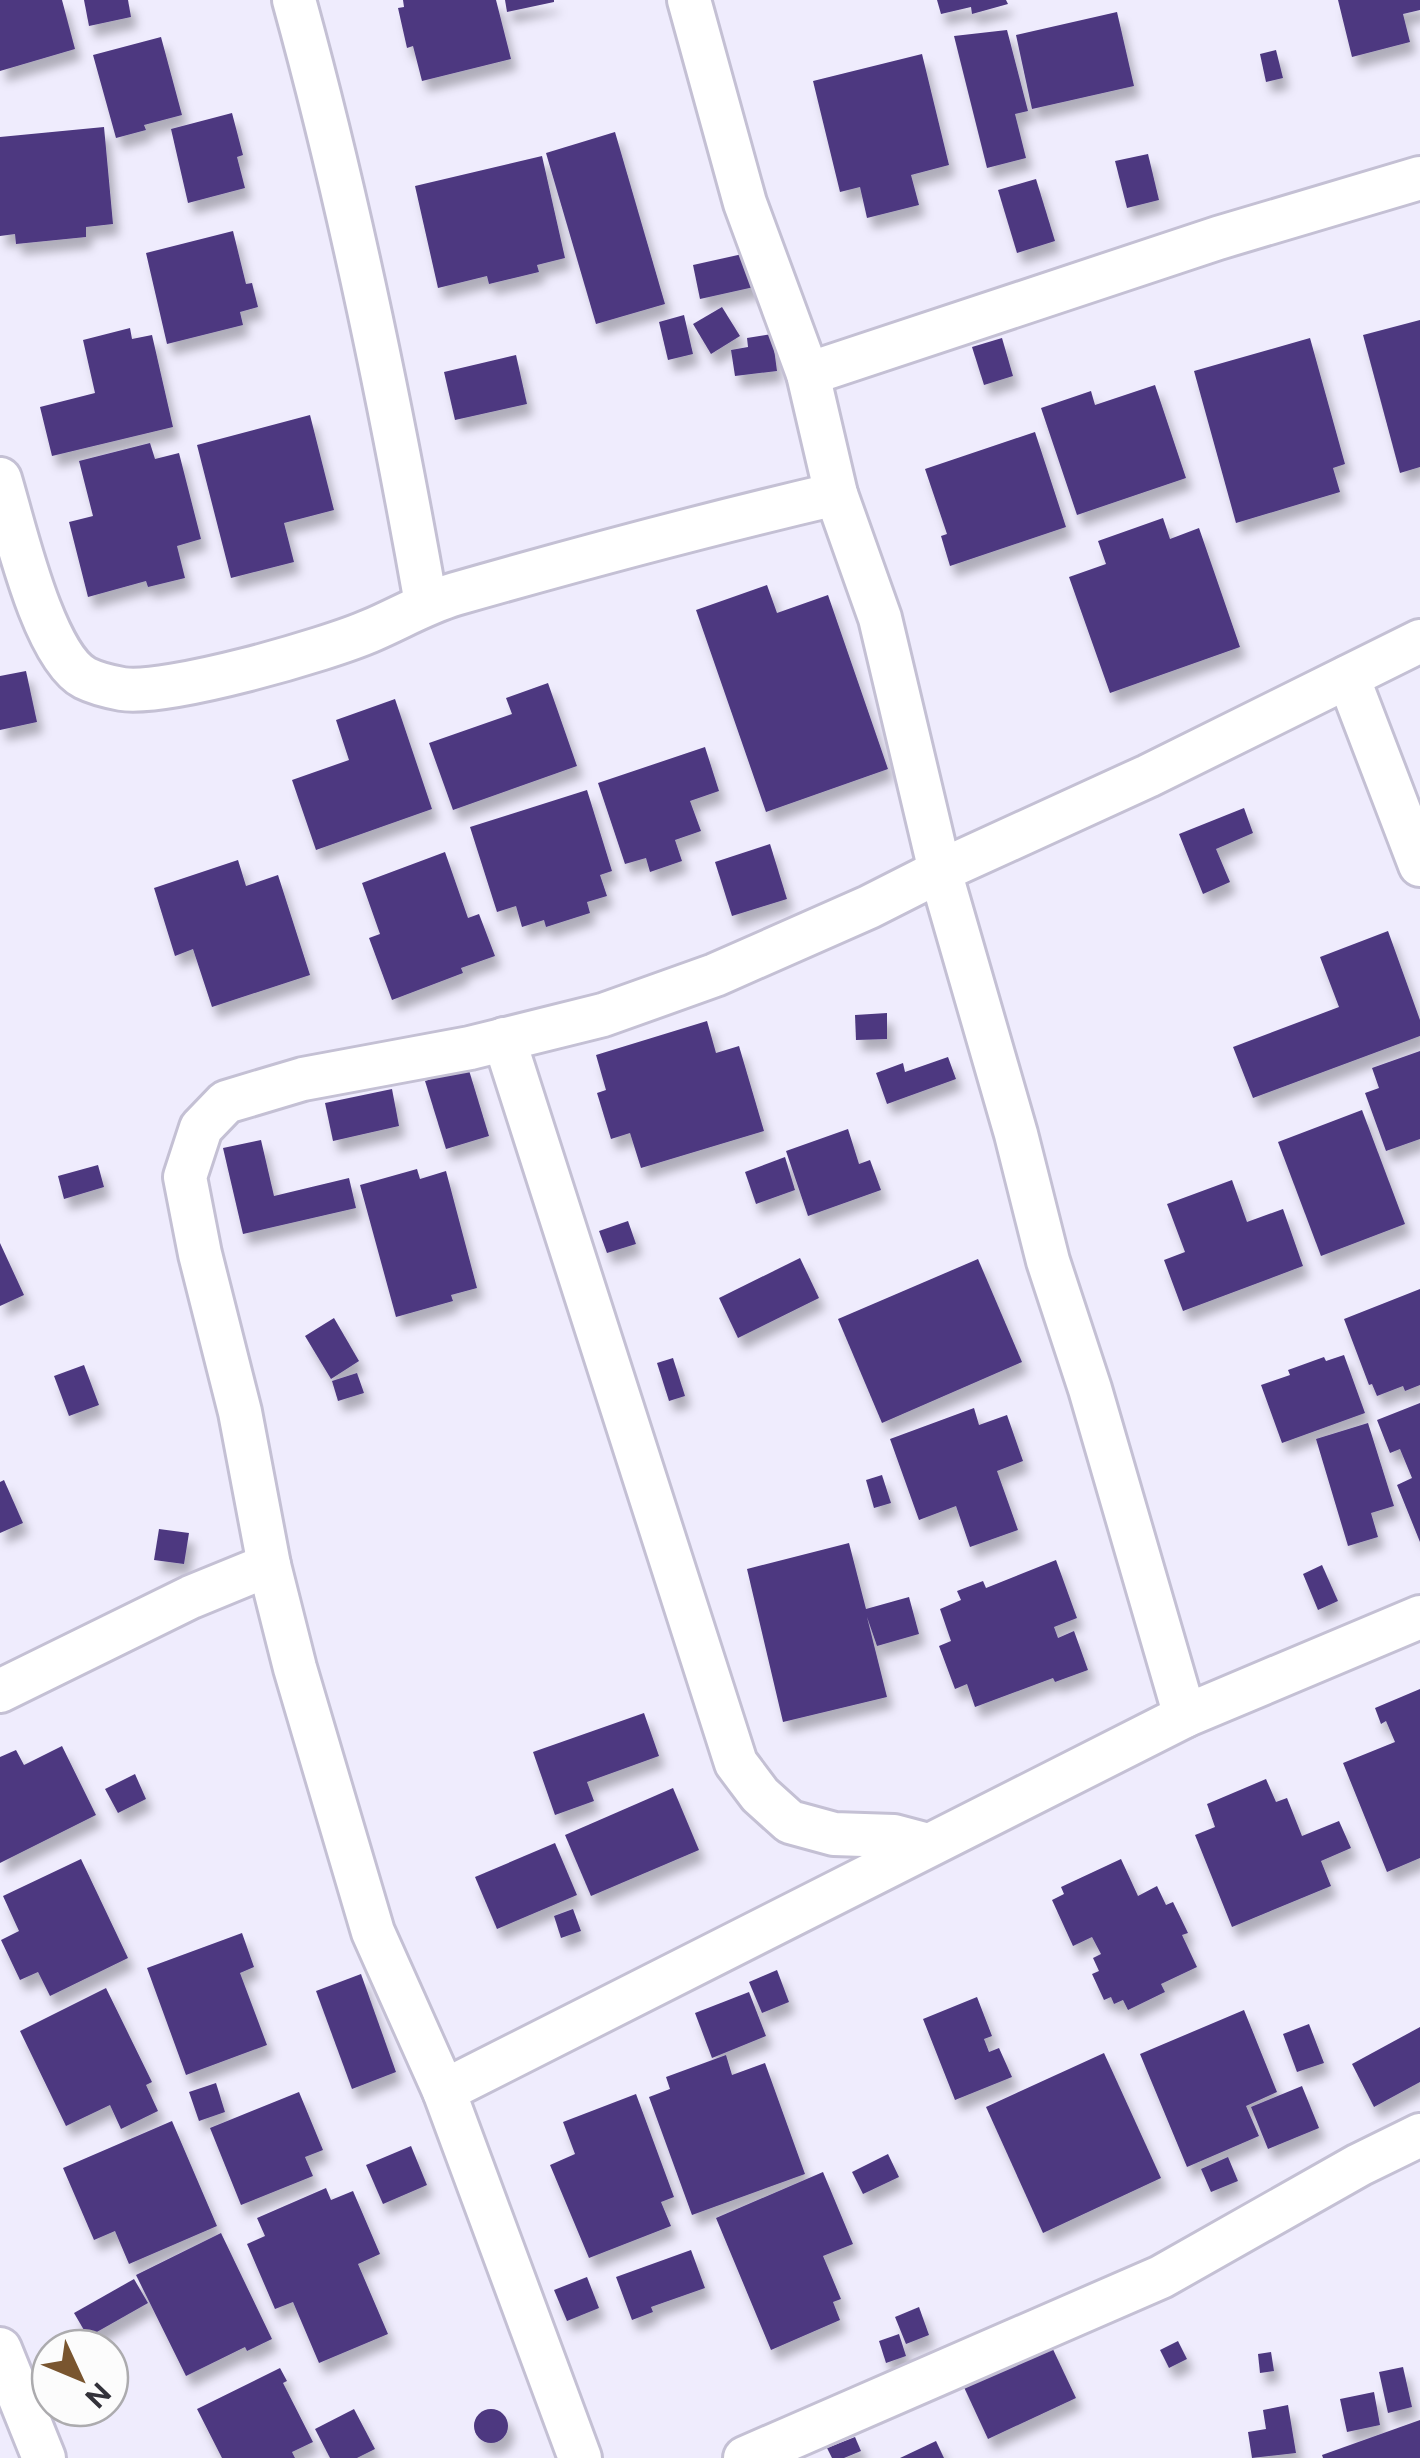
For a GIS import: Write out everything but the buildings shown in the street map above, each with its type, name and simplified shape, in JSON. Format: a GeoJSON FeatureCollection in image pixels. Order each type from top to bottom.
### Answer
{"type":"FeatureCollection","features":[{"type":"Feature","properties":{"kind":"street"},"geometry":{"type":"LineString","coordinates":[[294,0],[325,114],[392,408],[426,603]]}},
{"type":"Feature","properties":{"kind":"street"},"geometry":{"type":"LineString","coordinates":[[689,0],[745,203],[808,374],[836,494],[880,618],[940,871],[1048,1260],[1096,1407],[1186,1716]]}},
{"type":"Feature","properties":{"kind":"street"},"geometry":{"type":"LineString","coordinates":[[808,374],[1218,238],[1420,178]]}},
{"type":"Feature","properties":{"kind":"street"},"geometry":{"type":"LineString","coordinates":[[0,479],[37,604],[56,645],[83,677],[123,689],[160,687],[280,660],[369,631],[426,603],[656,537],[836,494]]}},
{"type":"Feature","properties":{"kind":"street"},"geometry":{"type":"LineString","coordinates":[[580,2458],[444,2091],[373,1932],[296,1668],[269,1564],[240,1412],[200,1254],[185,1176],[201,1128],[226,1102],[303,1079],[504,1039],[604,1014],[715,975],[1148,776],[1420,641]]}},
{"type":"Feature","properties":{"kind":"street"},"geometry":{"type":"LineString","coordinates":[[1348,676],[1420,865]]}},
{"type":"Feature","properties":{"kind":"street"},"geometry":{"type":"LineString","coordinates":[[504,1039],[736,1763],[760,1795],[790,1822],[834,1834],[894,1836],[928,1846]]}},
{"type":"Feature","properties":{"kind":"street"},"geometry":{"type":"LineString","coordinates":[[0,1691],[191,1597],[269,1564]]}},
{"type":"Feature","properties":{"kind":"street"},"geometry":{"type":"LineString","coordinates":[[444,2091],[1186,1716],[1420,1618]]}},
{"type":"Feature","properties":{"kind":"street"},"geometry":{"type":"LineString","coordinates":[[745,2458],[1161,2276],[1420,2134]]}},
{"type":"Feature","properties":{"kind":"street"},"geometry":{"type":"LineString","coordinates":[[0,2348],[44,2458]]}}]}
